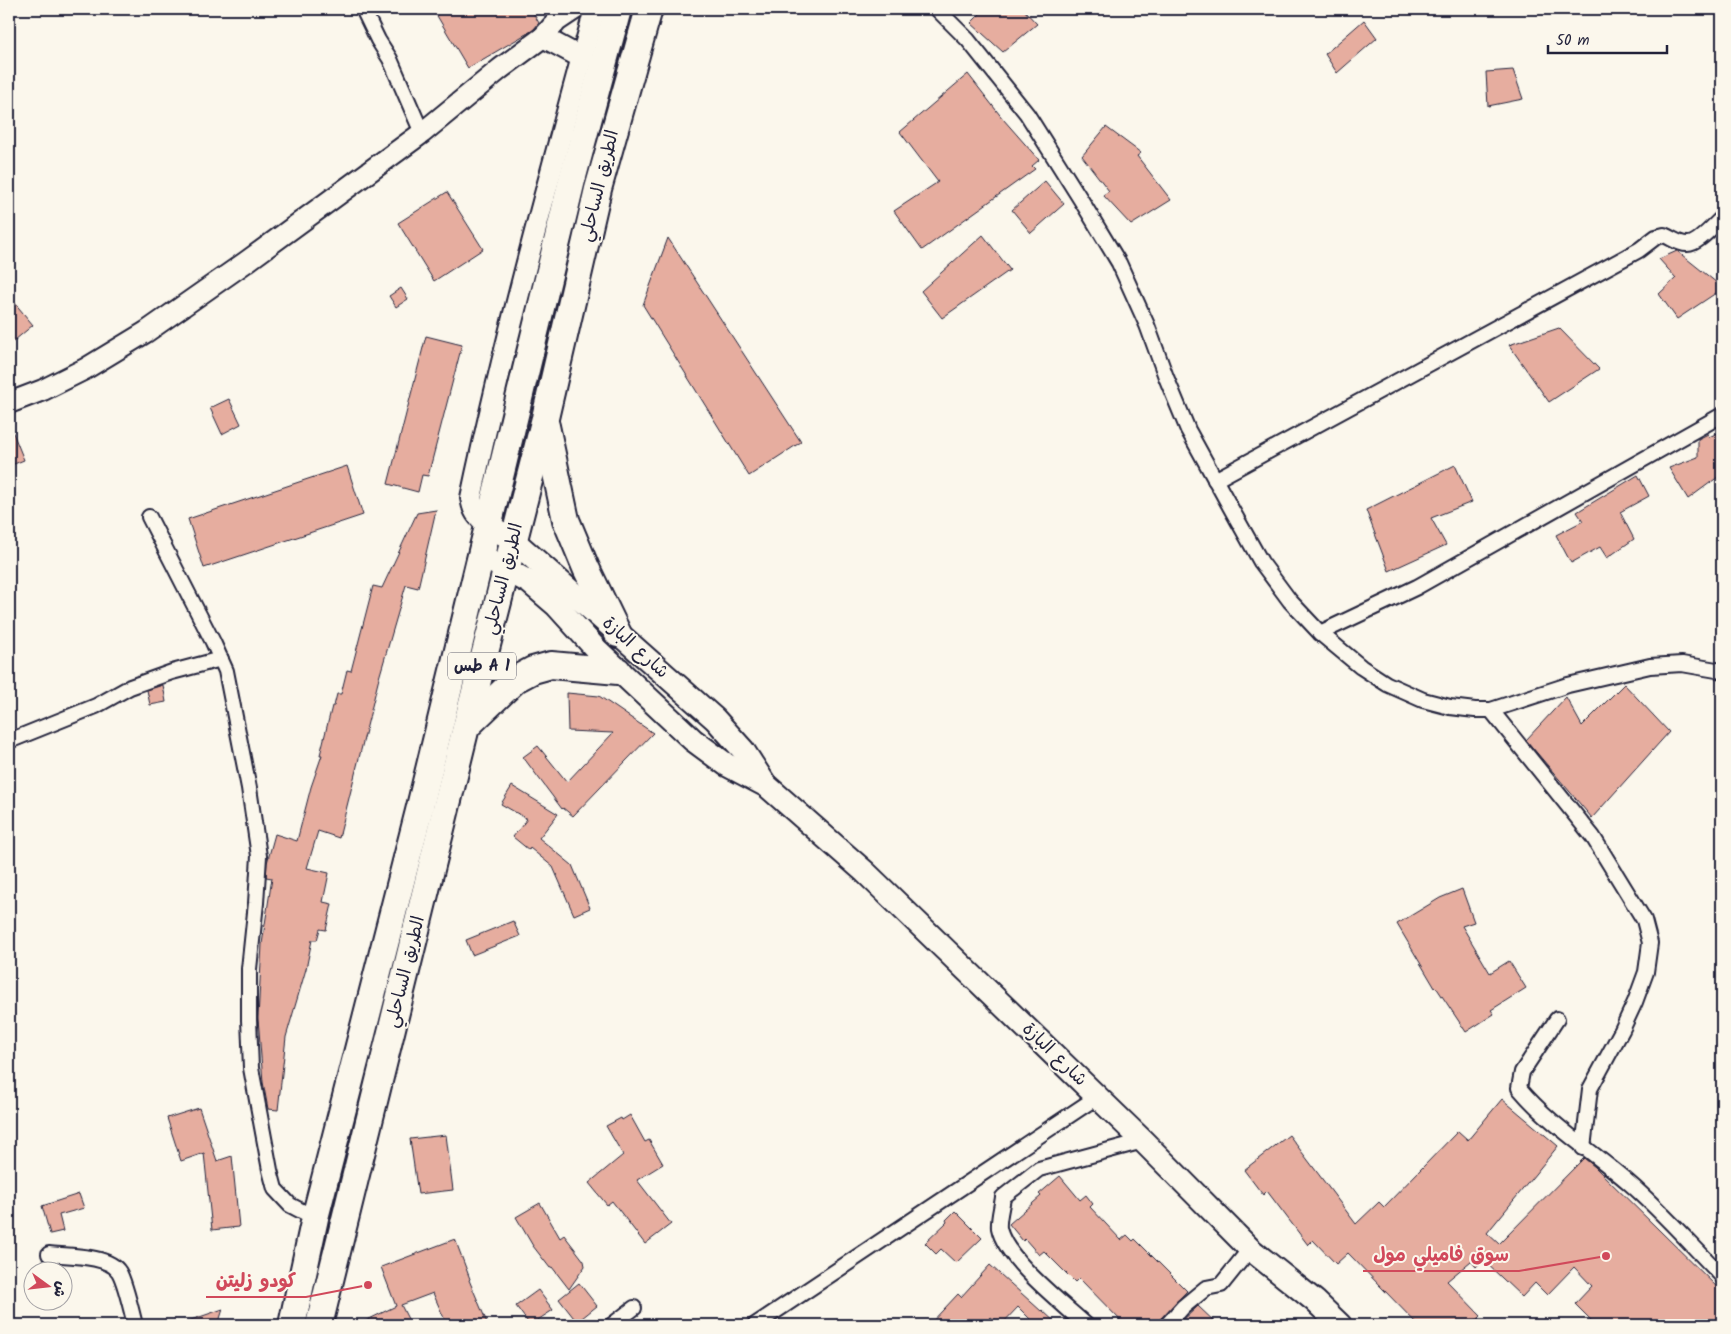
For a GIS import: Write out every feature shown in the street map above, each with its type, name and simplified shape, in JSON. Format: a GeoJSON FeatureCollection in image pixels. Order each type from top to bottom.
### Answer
{"type":"FeatureCollection","features":[{"type":"Feature","properties":{"kind":"highway","name":"الطريق الساحلي"},"geometry":{"type":"LineString","coordinates":[[292,1325],[315,1218],[421,801],[572,180],[618,9]]}},
{"type":"Feature","properties":{"kind":"highway","name":"الطريق الساحلي"},"geometry":{"type":"LineString","coordinates":[[319,1325],[466,727],[545,418],[598,189],[648,9]]}},
{"type":"Feature","properties":{"kind":"highway"},"geometry":{"type":"LineString","coordinates":[[545,418],[566,520],[586,568],[618,634]]}},
{"type":"Feature","properties":{"kind":"highway"},"geometry":{"type":"LineString","coordinates":[[466,727],[516,679],[533,670],[551,666],[618,671]]}},
{"type":"Feature","properties":{"kind":"main road","name":"شارع البازة"},"geometry":{"type":"LineString","coordinates":[[488,525],[513,540],[715,719],[743,750],[767,786]]}},
{"type":"Feature","properties":{"kind":"main road","name":"شارع البازة"},"geometry":{"type":"LineString","coordinates":[[480,555],[507,568],[529,582],[557,606],[618,671],[693,740],[727,765],[767,786],[865,872],[1143,1141],[1250,1249],[1315,1301],[1340,1325]]}},
{"type":"Feature","properties":{"kind":"street"},"geometry":{"type":"LineString","coordinates":[[363,9],[378,40],[390,59],[422,133]]}},
{"type":"Feature","properties":{"kind":"street"},"geometry":{"type":"LineString","coordinates":[[9,403],[43,390],[85,369],[146,332],[246,262],[422,133],[542,37],[557,21],[575,9]]}},
{"type":"Feature","properties":{"kind":"street"},"geometry":{"type":"LineString","coordinates":[[488,525],[478,517],[473,508],[472,498],[517,304],[595,9]]}},
{"type":"Feature","properties":{"kind":"street"},"geometry":{"type":"LineString","coordinates":[[937,9],[968,40],[1027,114],[1119,263],[1147,325],[1188,430],[1215,480],[1261,562],[1290,601],[1320,634],[1387,684],[1422,700],[1450,707],[1475,710],[1492,710],[1568,685],[1650,666],[1682,664],[1722,671]]}},
{"type":"Feature","properties":{"kind":"street"},"geometry":{"type":"LineString","coordinates":[[542,37],[582,58]]}},
{"type":"Feature","properties":{"kind":"street"},"geometry":{"type":"LineString","coordinates":[[1215,480],[1639,250],[1656,237],[1664,235],[1677,242],[1694,243],[1722,218]]}},
{"type":"Feature","properties":{"kind":"street"},"geometry":{"type":"LineString","coordinates":[[1320,634],[1417,587],[1722,414]]}},
{"type":"Feature","properties":{"kind":"street"},"geometry":{"type":"LineString","coordinates":[[149,516],[226,671],[239,733],[259,856],[250,969],[249,1020],[252,1068],[275,1189],[290,1205],[315,1218]]}},
{"type":"Feature","properties":{"kind":"street"},"geometry":{"type":"LineString","coordinates":[[9,741],[96,706],[130,687],[172,672],[221,659]]}},
{"type":"Feature","properties":{"kind":"street"},"geometry":{"type":"LineString","coordinates":[[1492,710],[1593,837],[1644,920],[1650,943],[1646,972],[1636,1002],[1590,1089],[1583,1148]]}},
{"type":"Feature","properties":{"kind":"street"},"geometry":{"type":"LineString","coordinates":[[1557,1019],[1522,1072],[1519,1088],[1583,1148],[1628,1182],[1651,1203],[1722,1276]]}},
{"type":"Feature","properties":{"kind":"street"},"geometry":{"type":"LineString","coordinates":[[755,1325],[1097,1097]]}},
{"type":"Feature","properties":{"kind":"street"},"geometry":{"type":"LineString","coordinates":[[1086,1325],[1023,1266],[1006,1246],[999,1226],[1003,1197],[1038,1169],[1143,1141]]}},
{"type":"Feature","properties":{"kind":"street"},"geometry":{"type":"LineString","coordinates":[[1167,1325],[1183,1307],[1206,1288],[1221,1285],[1250,1249]]}},
{"type":"Feature","properties":{"kind":"street"},"geometry":{"type":"LineString","coordinates":[[49,1254],[102,1260],[113,1264],[120,1273],[135,1325]]}},
{"type":"Feature","properties":{"kind":"street"},"geometry":{"type":"LineString","coordinates":[[612,1325],[634,1308]]}},
{"type":"Feature","properties":{"kind":"building"},"geometry":{"type":"Polygon","coordinates":[[[433,9],[531,9],[539,23],[533,30],[468,68],[433,9]]]}},
{"type":"Feature","properties":{"kind":"building"},"geometry":{"type":"Polygon","coordinates":[[[985,9],[1023,9],[1037,24],[1003,52],[971,23],[985,9]]]}},
{"type":"Feature","properties":{"kind":"building"},"geometry":{"type":"Polygon","coordinates":[[[1364,20],[1377,38],[1337,73],[1325,54],[1364,20]]]}},
{"type":"Feature","properties":{"kind":"building"},"geometry":{"type":"Polygon","coordinates":[[[1513,70],[1523,99],[1488,106],[1486,72],[1513,70]]]}},
{"type":"Feature","properties":{"kind":"building"},"geometry":{"type":"Polygon","coordinates":[[[968,74],[1003,119],[1039,160],[1032,166],[1035,169],[922,250],[894,211],[938,182],[900,132],[968,74]]]}},
{"type":"Feature","properties":{"kind":"building"},"geometry":{"type":"Polygon","coordinates":[[[1106,127],[1141,153],[1137,156],[1171,200],[1131,225],[1103,195],[1109,191],[1082,156],[1106,127]]]}},
{"type":"Feature","properties":{"kind":"building"},"geometry":{"type":"Polygon","coordinates":[[[1045,181],[1064,204],[1031,233],[1012,210],[1045,181]]]}},
{"type":"Feature","properties":{"kind":"building"},"geometry":{"type":"Polygon","coordinates":[[[447,192],[483,249],[434,281],[398,223],[447,192]]]}},
{"type":"Feature","properties":{"kind":"building"},"geometry":{"type":"Polygon","coordinates":[[[983,235],[1010,270],[942,318],[921,291],[983,235]]]}},
{"type":"Feature","properties":{"kind":"building"},"geometry":{"type":"Polygon","coordinates":[[[668,238],[801,442],[749,476],[643,305],[668,238]]]}},
{"type":"Feature","properties":{"kind":"building"},"geometry":{"type":"Polygon","coordinates":[[[1677,251],[1722,287],[1722,289],[1677,319],[1659,294],[1676,278],[1659,259],[1677,251]]]}},
{"type":"Feature","properties":{"kind":"building"},"geometry":{"type":"Polygon","coordinates":[[[401,288],[408,299],[396,307],[389,296],[401,288]]]}},
{"type":"Feature","properties":{"kind":"building"},"geometry":{"type":"Polygon","coordinates":[[[9,296],[33,325],[9,345],[9,296]]]}},
{"type":"Feature","properties":{"kind":"building"},"geometry":{"type":"Polygon","coordinates":[[[1559,328],[1599,369],[1549,402],[1509,345],[1559,328]]]}},
{"type":"Feature","properties":{"kind":"building"},"geometry":{"type":"Polygon","coordinates":[[[426,336],[462,345],[428,476],[422,475],[418,492],[388,484],[426,336]]]}},
{"type":"Feature","properties":{"kind":"building"},"geometry":{"type":"Polygon","coordinates":[[[229,399],[241,424],[222,434],[210,408],[229,399]]]}},
{"type":"Feature","properties":{"kind":"building"},"geometry":{"type":"Polygon","coordinates":[[[9,423],[24,460],[9,466],[9,423]]]}},
{"type":"Feature","properties":{"kind":"building"},"geometry":{"type":"Polygon","coordinates":[[[1722,431],[1722,474],[1688,499],[1669,468],[1698,457],[1698,439],[1708,434],[1709,437],[1722,431]]]}},
{"type":"Feature","properties":{"kind":"building"},"geometry":{"type":"Polygon","coordinates":[[[1455,465],[1472,502],[1431,518],[1446,545],[1389,571],[1366,510],[1455,465]]]}},
{"type":"Feature","properties":{"kind":"building"},"geometry":{"type":"Polygon","coordinates":[[[347,466],[363,515],[204,568],[188,519],[347,466]]]}},
{"type":"Feature","properties":{"kind":"building"},"geometry":{"type":"Polygon","coordinates":[[[1638,475],[1649,496],[1620,512],[1634,539],[1607,558],[1600,547],[1571,563],[1556,535],[1583,521],[1577,512],[1638,475]]]}},
{"type":"Feature","properties":{"kind":"building"},"geometry":{"type":"Polygon","coordinates":[[[436,510],[418,588],[406,585],[379,678],[339,838],[318,831],[307,868],[329,873],[323,902],[332,904],[326,930],[320,929],[317,940],[312,940],[306,969],[286,1037],[278,1110],[268,1109],[263,1082],[258,1018],[262,944],[272,878],[266,877],[267,863],[275,834],[297,841],[311,787],[322,755],[320,755],[332,706],[334,706],[337,694],[341,694],[347,670],[351,671],[373,586],[382,588],[417,513],[436,510]]]}},
{"type":"Feature","properties":{"kind":"building"},"geometry":{"type":"Polygon","coordinates":[[[1624,684],[1669,732],[1592,818],[1526,740],[1566,697],[1582,726],[1624,684]]]}},
{"type":"Feature","properties":{"kind":"building"},"geometry":{"type":"Polygon","coordinates":[[[163,685],[166,702],[150,705],[147,690],[163,685]]]}},
{"type":"Feature","properties":{"kind":"building"},"geometry":{"type":"Polygon","coordinates":[[[567,693],[599,696],[653,733],[573,816],[562,809],[523,757],[538,746],[567,782],[613,733],[568,731],[567,693]]]}},
{"type":"Feature","properties":{"kind":"building"},"geometry":{"type":"Polygon","coordinates":[[[512,786],[558,814],[539,838],[572,865],[590,908],[574,915],[553,867],[513,837],[527,819],[501,804],[512,786]]]}},
{"type":"Feature","properties":{"kind":"building"},"geometry":{"type":"Polygon","coordinates":[[[1462,889],[1474,922],[1462,926],[1490,973],[1509,961],[1526,988],[1491,1010],[1494,1014],[1466,1032],[1435,988],[1397,924],[1440,898],[1462,889]]]}},
{"type":"Feature","properties":{"kind":"building"},"geometry":{"type":"Polygon","coordinates":[[[513,921],[520,936],[472,955],[466,940],[513,921]]]}},
{"type":"Feature","properties":{"kind":"building"},"geometry":{"type":"Polygon","coordinates":[[[1502,1099],[1558,1146],[1487,1233],[1499,1244],[1584,1158],[1722,1292],[1722,1325],[1596,1325],[1575,1304],[1592,1286],[1574,1267],[1547,1295],[1535,1283],[1522,1297],[1483,1260],[1476,1267],[1471,1261],[1447,1281],[1481,1316],[1472,1325],[1418,1325],[1348,1253],[1336,1264],[1313,1240],[1308,1245],[1267,1191],[1263,1195],[1244,1170],[1289,1135],[1356,1224],[1379,1202],[1384,1207],[1458,1131],[1468,1140],[1502,1099]]]}},
{"type":"Feature","properties":{"kind":"building"},"geometry":{"type":"Polygon","coordinates":[[[199,1108],[217,1161],[232,1156],[239,1227],[212,1230],[204,1153],[181,1161],[167,1118],[199,1108]]]}},
{"type":"Feature","properties":{"kind":"building"},"geometry":{"type":"Polygon","coordinates":[[[630,1115],[645,1142],[649,1140],[663,1164],[637,1180],[671,1224],[645,1244],[612,1201],[607,1205],[589,1183],[623,1155],[606,1126],[630,1115]]]}},
{"type":"Feature","properties":{"kind":"building"},"geometry":{"type":"Polygon","coordinates":[[[446,1135],[453,1190],[418,1194],[410,1139],[446,1135]]]}},
{"type":"Feature","properties":{"kind":"building"},"geometry":{"type":"Polygon","coordinates":[[[1060,1176],[1080,1200],[1086,1195],[1093,1204],[1090,1207],[1121,1240],[1127,1235],[1133,1241],[1135,1239],[1187,1291],[1160,1319],[1158,1325],[1125,1325],[1079,1278],[1075,1282],[1044,1251],[1039,1255],[1025,1239],[1023,1241],[1009,1224],[1041,1196],[1039,1194],[1060,1176]]]}},
{"type":"Feature","properties":{"kind":"building"},"geometry":{"type":"Polygon","coordinates":[[[79,1194],[84,1208],[59,1215],[63,1231],[50,1234],[42,1206],[79,1194]]]}},
{"type":"Feature","properties":{"kind":"building"},"geometry":{"type":"Polygon","coordinates":[[[540,1203],[560,1238],[564,1235],[584,1261],[585,1266],[569,1289],[533,1246],[516,1217],[540,1203]]]}},
{"type":"Feature","properties":{"kind":"building"},"geometry":{"type":"Polygon","coordinates":[[[955,1211],[982,1238],[956,1263],[941,1249],[936,1254],[925,1243],[947,1222],[946,1220],[955,1211]]]}},
{"type":"Feature","properties":{"kind":"building"},"geometry":{"type":"Polygon","coordinates":[[[455,1239],[469,1280],[488,1325],[447,1325],[433,1293],[401,1305],[411,1325],[357,1325],[396,1306],[381,1267],[455,1239]]]}},
{"type":"Feature","properties":{"kind":"building"},"geometry":{"type":"Polygon","coordinates":[[[990,1265],[1058,1325],[1028,1325],[1032,1321],[1018,1307],[1001,1325],[991,1317],[983,1325],[929,1325],[958,1294],[961,1297],[990,1265]]]}},
{"type":"Feature","properties":{"kind":"building"},"geometry":{"type":"Polygon","coordinates":[[[579,1283],[597,1306],[577,1322],[559,1299],[579,1283]]]}},
{"type":"Feature","properties":{"kind":"building"},"geometry":{"type":"Polygon","coordinates":[[[538,1290],[553,1310],[530,1325],[516,1306],[538,1290]]]}},
{"type":"Feature","properties":{"kind":"building"},"geometry":{"type":"Polygon","coordinates":[[[1198,1306],[1218,1325],[1178,1325],[1198,1306]]]}},
{"type":"Feature","properties":{"kind":"building"},"geometry":{"type":"Polygon","coordinates":[[[223,1309],[218,1325],[182,1325],[182,1323],[223,1309]]]}},
{"type":"Feature","properties":{"kind":"place","name":"سوق فاميلي مول"},"geometry":{"type":"Point","coordinates":[1606,1256]}},
{"type":"Feature","properties":{"kind":"place","name":"كودو زليتن"},"geometry":{"type":"Point","coordinates":[368,1285]}}]}
